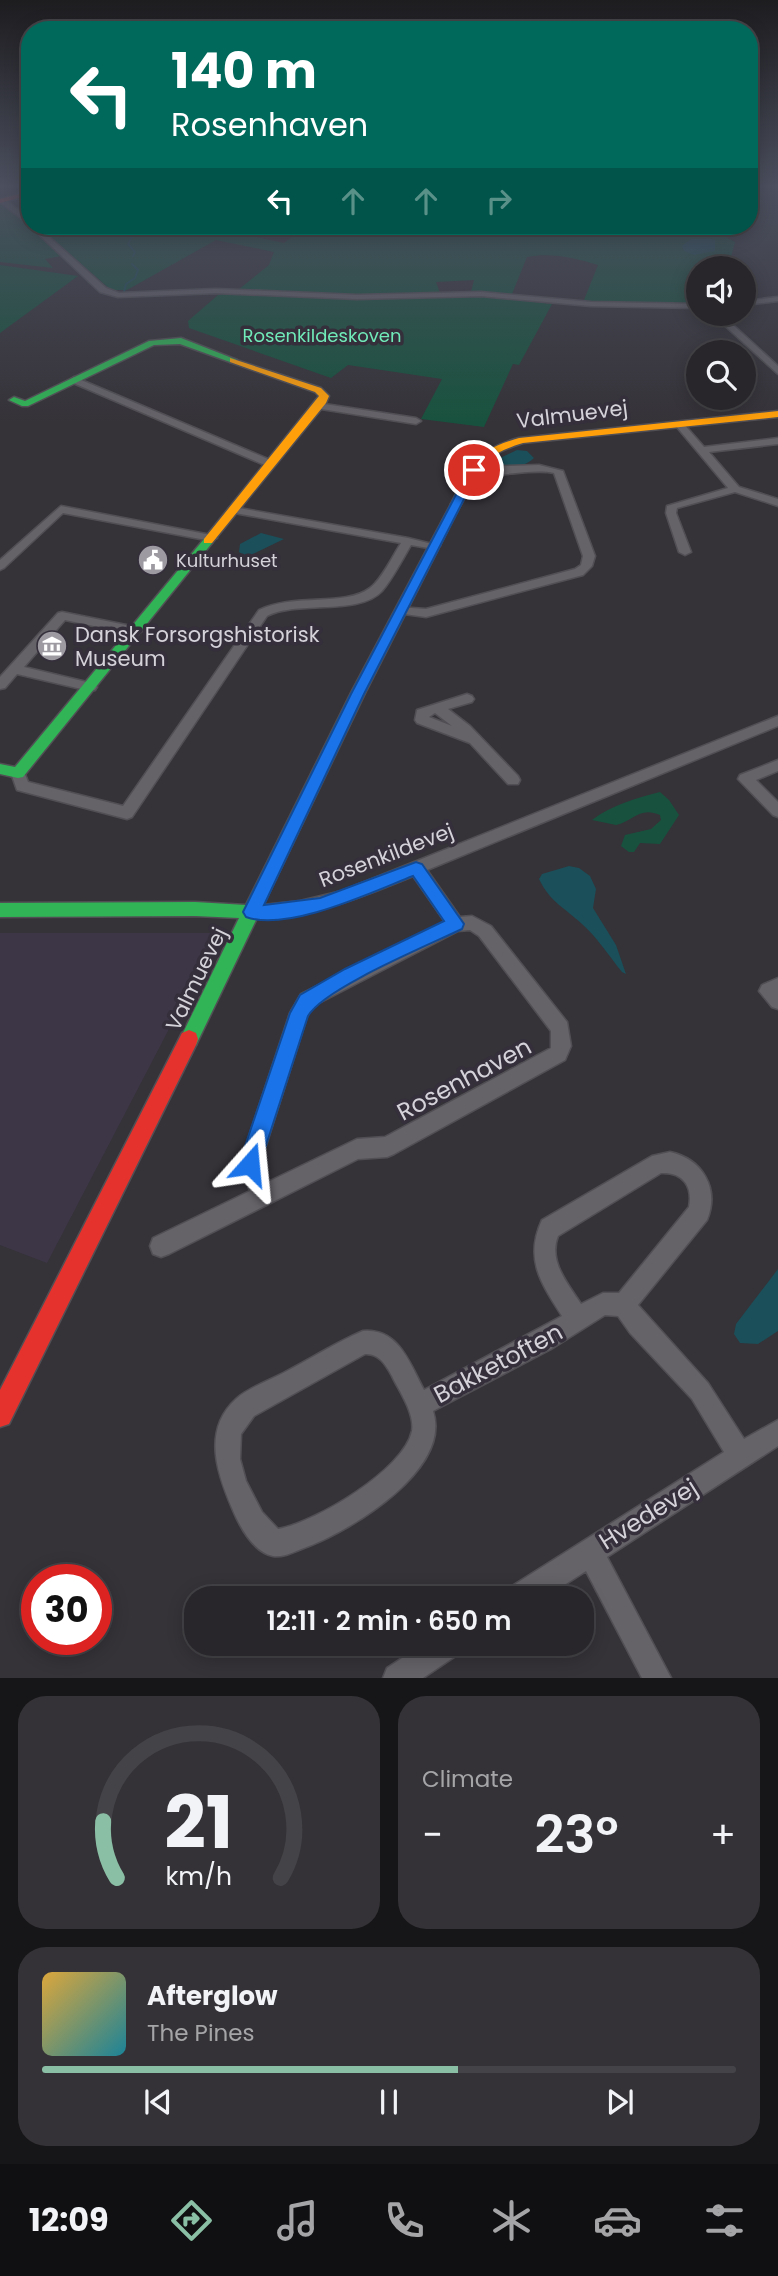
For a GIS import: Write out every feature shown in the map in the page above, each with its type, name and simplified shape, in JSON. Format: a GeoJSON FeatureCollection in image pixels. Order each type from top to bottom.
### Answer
{"type":"FeatureCollection","features":[{"type":"Feature","properties":{"kind":"street"},"geometry":{"type":"LineString","coordinates":[[77,266],[103,290],[118,295],[216,291],[358,297],[481,294],[591,304],[686,306]]}},
{"type":"Feature","properties":{"kind":"street"},"geometry":{"type":"LineString","coordinates":[[756,302],[778,299]]}},
{"type":"Feature","properties":{"kind":"street"},"geometry":{"type":"LineString","coordinates":[[729,326],[778,371]]}},
{"type":"Feature","properties":{"kind":"street"},"geometry":{"type":"LineString","coordinates":[[14,400],[25,404],[152,343],[176,340],[318,390],[324,396],[318,407],[18,773]]}},
{"type":"Feature","properties":{"kind":"street"},"geometry":{"type":"LineString","coordinates":[[74,380],[271,464]]}},
{"type":"Feature","properties":{"kind":"street"},"geometry":{"type":"LineString","coordinates":[[318,407],[416,421]]}},
{"type":"Feature","properties":{"kind":"street","name":"Valmuevej"},"geometry":{"type":"LineString","coordinates":[[0,1415],[158,1104],[358,694],[481,456],[505,443],[778,414]]}},
{"type":"Feature","properties":{"kind":"street"},"geometry":{"type":"LineString","coordinates":[[679,424],[735,489],[778,503]]}},
{"type":"Feature","properties":{"kind":"street"},"geometry":{"type":"LineString","coordinates":[[703,450],[778,441]]}},
{"type":"Feature","properties":{"kind":"street"},"geometry":{"type":"LineString","coordinates":[[401,610],[426,613],[579,572],[586,566],[589,556],[558,471],[547,468],[493,473],[474,470]]}},
{"type":"Feature","properties":{"kind":"street"},"geometry":{"type":"LineString","coordinates":[[685,552],[671,513],[672,506],[735,489]]}},
{"type":"Feature","properties":{"kind":"street"},"geometry":{"type":"LineString","coordinates":[[0,566],[61,509],[211,538]]}},
{"type":"Feature","properties":{"kind":"street"},"geometry":{"type":"LineString","coordinates":[[233,510],[434,545]]}},
{"type":"Feature","properties":{"kind":"street"},"geometry":{"type":"LineString","coordinates":[[18,773],[22,786],[127,813],[263,613],[281,605],[335,602],[368,596],[376,590],[408,541]]}},
{"type":"Feature","properties":{"kind":"street"},"geometry":{"type":"LineString","coordinates":[[0,685],[62,616],[136,631]]}},
{"type":"Feature","properties":{"kind":"street"},"geometry":{"type":"LineString","coordinates":[[14,669],[90,687]]}},
{"type":"Feature","properties":{"kind":"street"},"geometry":{"type":"LineString","coordinates":[[467,699],[437,706],[477,741],[513,780]]}},
{"type":"Feature","properties":{"kind":"street","name":"Rosenkildevej"},"geometry":{"type":"LineString","coordinates":[[0,910],[195,909],[279,912],[321,905],[772,725],[778,739]]}},
{"type":"Feature","properties":{"kind":"street"},"geometry":{"type":"LineString","coordinates":[[778,765],[745,779],[778,811]]}},
{"type":"Feature","properties":{"kind":"street"},"geometry":{"type":"LineString","coordinates":[[0,769],[18,773]]}},
{"type":"Feature","properties":{"kind":"street"},"geometry":{"type":"LineString","coordinates":[[263,1196],[250,1164],[299,1013],[307,1000],[456,924],[416,868]]}},
{"type":"Feature","properties":{"kind":"street","name":"Rosenhaven"},"geometry":{"type":"LineString","coordinates":[[161,1246],[357,1149],[387,1147],[558,1054],[562,1046],[560,1028],[485,931],[472,923],[456,924]]}},
{"type":"Feature","properties":{"kind":"street"},"geometry":{"type":"LineString","coordinates":[[778,986],[768,991],[778,1001]]}},
{"type":"Feature","properties":{"kind":"street","name":"Bakketoften"},"geometry":{"type":"LineString","coordinates":[[419,1406],[578,1320],[603,1304],[624,1305],[699,1212],[702,1188],[685,1166],[676,1161],[659,1163],[550,1228],[542,1252],[547,1267],[578,1320]]}},
{"type":"Feature","properties":{"kind":"street"},"geometry":{"type":"LineString","coordinates":[[624,1305],[638,1325],[700,1391],[740,1456]]}},
{"type":"Feature","properties":{"kind":"street","name":"Bakketoften"},"geometry":{"type":"LineString","coordinates":[[374,1342],[393,1352],[419,1406],[425,1422],[424,1434],[412,1458],[386,1486],[320,1528],[295,1540],[274,1543],[250,1521],[227,1466],[225,1449],[232,1422],[245,1408],[363,1343],[374,1342]]}},
{"type":"Feature","properties":{"kind":"street","name":"Hvedevej"},"geometry":{"type":"LineString","coordinates":[[538,1586],[778,1432]]}},
{"type":"Feature","properties":{"kind":"street"},"geometry":{"type":"LineString","coordinates":[[590,1552],[657,1678]]}},
{"type":"Feature","properties":{"kind":"street"},"geometry":{"type":"LineString","coordinates":[[397,1678],[430,1656]]}},
{"type":"Feature","properties":{"kind":"shaded area"},"geometry":{"type":"Polygon","coordinates":[[[0,933],[219,933],[47,1263],[0,1245],[0,933]]]}},
{"type":"Feature","properties":{"kind":"green space"},"geometry":{"type":"Polygon","coordinates":[[[0,266],[78,276],[0,333],[0,266]]]}},
{"type":"Feature","properties":{"kind":"green space"},"geometry":{"type":"Polygon","coordinates":[[[84,266],[169,266],[127,290],[111,290],[84,266]]]}},
{"type":"Feature","properties":{"kind":"green space"},"geometry":{"type":"Polygon","coordinates":[[[267,266],[523,266],[512,294],[471,292],[474,280],[436,282],[440,293],[359,295],[238,290],[267,266]]]}},
{"type":"Feature","properties":{"kind":"green space"},"geometry":{"type":"Polygon","coordinates":[[[597,266],[686,266],[686,303],[592,303],[584,300],[597,266]]]}},
{"type":"Feature","properties":{"kind":"green space","name":"Rosenkildeskoven"},"geometry":{"type":"Polygon","coordinates":[[[218,295],[384,299],[488,297],[552,304],[519,365],[513,364],[484,427],[421,419],[442,379],[348,365],[331,378],[189,328],[188,321],[218,295]]]}},
{"type":"Feature","properties":{"kind":"green space"},"geometry":{"type":"Polygon","coordinates":[[[660,792],[679,815],[660,844],[640,843],[634,852],[621,846],[625,835],[651,829],[661,820],[660,815],[642,813],[616,825],[592,820],[616,806],[660,792]]]}},
{"type":"Feature","properties":{"kind":"water"},"geometry":{"type":"Polygon","coordinates":[[[517,450],[527,451],[534,458],[516,467],[495,465],[498,459],[517,450]]]}},
{"type":"Feature","properties":{"kind":"water"},"geometry":{"type":"Polygon","coordinates":[[[261,533],[284,539],[247,557],[239,552],[240,544],[261,533]]]}},
{"type":"Feature","properties":{"kind":"water"},"geometry":{"type":"Polygon","coordinates":[[[569,866],[579,868],[590,876],[596,889],[593,908],[616,945],[626,974],[587,929],[543,887],[539,879],[542,874],[569,866]]]}},
{"type":"Feature","properties":{"kind":"water"},"geometry":{"type":"Polygon","coordinates":[[[778,1269],[778,1331],[758,1344],[740,1343],[734,1334],[736,1324],[778,1269]]]}},
{"type":"Feature","properties":{"kind":"waterway"},"geometry":{"type":"LineString","coordinates":[[124,292],[126,284],[135,278],[138,270],[134,266]]}},
{"type":"Feature","properties":{"kind":"traffic: fast"},"geometry":{"type":"LineString","coordinates":[[14,400],[25,404],[152,343],[181,341],[233,360]]}},
{"type":"Feature","properties":{"kind":"traffic: fast"},"geometry":{"type":"LineString","coordinates":[[189,1039],[358,693],[456,504]]}},
{"type":"Feature","properties":{"kind":"traffic: fast"},"geometry":{"type":"LineString","coordinates":[[0,769],[18,773],[208,541]]}},
{"type":"Feature","properties":{"kind":"traffic: fast"},"geometry":{"type":"LineString","coordinates":[[0,910],[195,909],[252,912]]}},
{"type":"Feature","properties":{"kind":"traffic: slow"},"geometry":{"type":"LineString","coordinates":[[208,541],[323,401],[324,396],[318,390],[233,360]]}},
{"type":"Feature","properties":{"kind":"traffic: slow"},"geometry":{"type":"LineString","coordinates":[[456,504],[474,468],[485,455],[494,449],[522,440],[778,414]]}},
{"type":"Feature","properties":{"kind":"traffic: jam"},"geometry":{"type":"LineString","coordinates":[[0,1415],[189,1039]]}},
{"type":"Feature","properties":{"kind":"place","name":"Kulturhuset"},"geometry":{"type":"Point","coordinates":[153,560]}},
{"type":"Feature","properties":{"kind":"place","name":"Dansk Forsorgshistorisk Museum"},"geometry":{"type":"Point","coordinates":[52,646]}},
{"type":"Feature","properties":{"kind":"route"},"geometry":{"type":"LineString","coordinates":[[250,1164],[299,1013],[307,1000],[456,924],[416,868],[321,905],[279,912],[252,912],[358,694],[474,470]]}}]}
